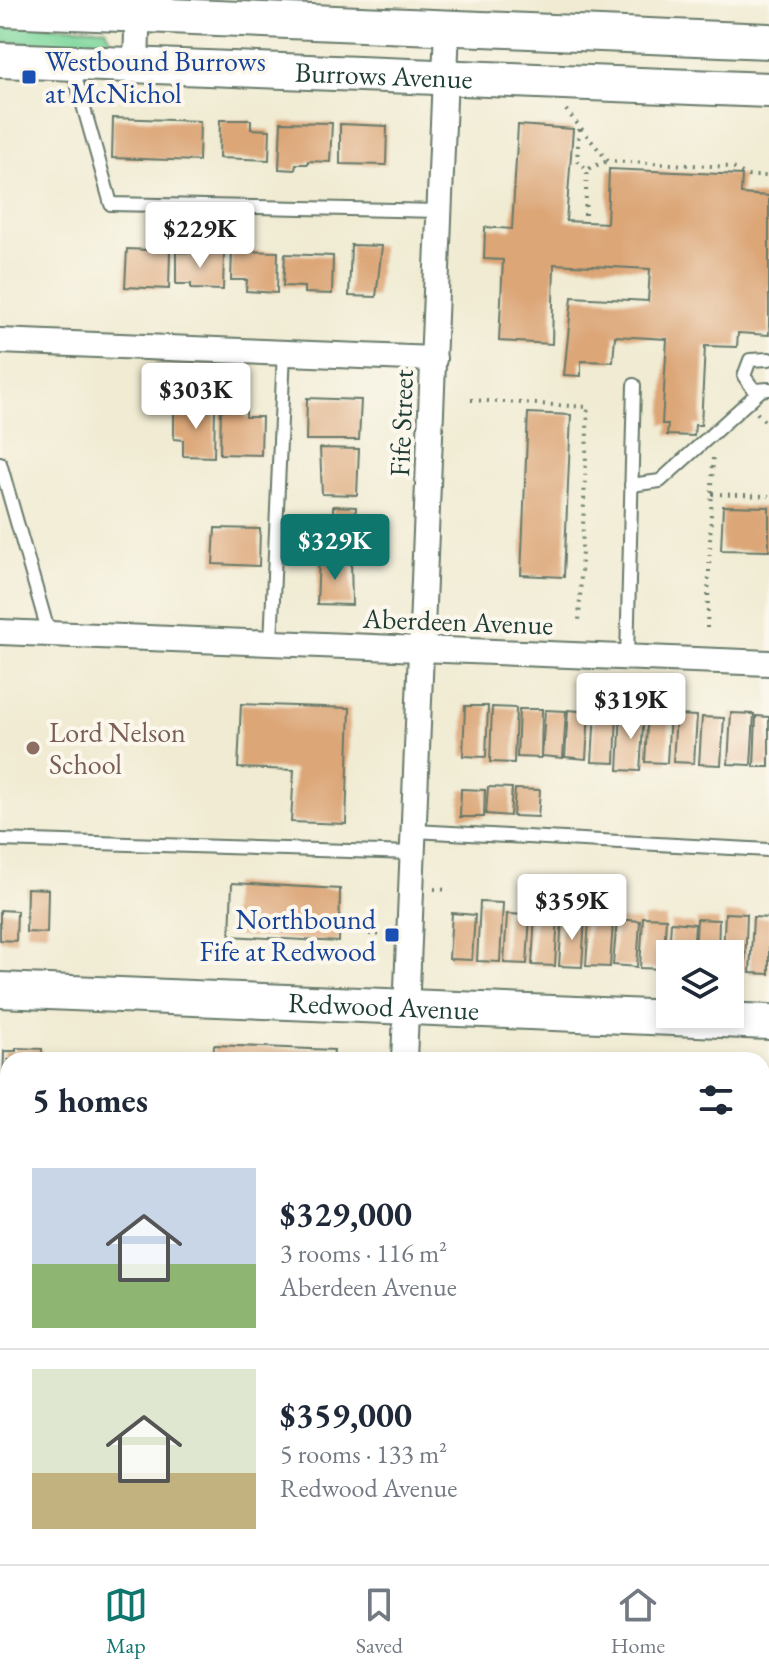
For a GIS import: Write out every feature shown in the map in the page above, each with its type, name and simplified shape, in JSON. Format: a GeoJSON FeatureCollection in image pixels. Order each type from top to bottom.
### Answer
{"type":"FeatureCollection","features":[{"type":"Feature","properties":{"kind":"street","name":"Burrows Avenue"},"geometry":{"type":"LineString","coordinates":[[0,9],[138,7],[447,28],[769,41]]}},
{"type":"Feature","properties":{"kind":"street"},"geometry":{"type":"LineString","coordinates":[[136,65],[138,7]]}},
{"type":"Feature","properties":{"kind":"street","name":"Fife Street"},"geometry":{"type":"LineString","coordinates":[[404,1052],[447,28]]}},
{"type":"Feature","properties":{"kind":"street","name":"Burrows Avenue"},"geometry":{"type":"LineString","coordinates":[[0,60],[769,90]]}},
{"type":"Feature","properties":{"kind":"street"},"geometry":{"type":"LineString","coordinates":[[0,341],[434,359]]}},
{"type":"Feature","properties":{"kind":"street","name":"Aberdeen Avenue"},"geometry":{"type":"LineString","coordinates":[[0,632],[769,663]]}},
{"type":"Feature","properties":{"kind":"street","name":"Redwood Avenue"},"geometry":{"type":"LineString","coordinates":[[0,990],[769,1022]]}},
{"type":"Feature","properties":{"kind":"lane"},"geometry":{"type":"LineString","coordinates":[[71,62],[111,204],[440,211]]}},
{"type":"Feature","properties":{"kind":"lane"},"geometry":{"type":"LineString","coordinates":[[271,643],[284,352]]}},
{"type":"Feature","properties":{"kind":"lane"},"geometry":{"type":"LineString","coordinates":[[764,390],[749,387],[744,370],[755,358],[769,359]]}},
{"type":"Feature","properties":{"kind":"lane"},"geometry":{"type":"LineString","coordinates":[[627,658],[634,385]]}},
{"type":"Feature","properties":{"kind":"lane"},"geometry":{"type":"LineString","coordinates":[[631,485],[660,481],[764,390]]}},
{"type":"Feature","properties":{"kind":"lane"},"geometry":{"type":"LineString","coordinates":[[0,463],[3,485],[49,634]]}},
{"type":"Feature","properties":{"kind":"lane"},"geometry":{"type":"LineString","coordinates":[[0,840],[414,842],[769,850]]}},
{"type":"Feature","properties":{"kind":"path"},"geometry":{"type":"LineString","coordinates":[[564,108],[608,161]]}},
{"type":"Feature","properties":{"kind":"path"},"geometry":{"type":"LineString","coordinates":[[579,126],[577,161],[587,169]]}},
{"type":"Feature","properties":{"kind":"path"},"geometry":{"type":"LineString","coordinates":[[587,169],[608,161],[731,167],[748,176],[769,176]]}},
{"type":"Feature","properties":{"kind":"path"},"geometry":{"type":"LineString","coordinates":[[585,215],[587,169]]}},
{"type":"Feature","properties":{"kind":"path"},"geometry":{"type":"LineString","coordinates":[[471,400],[588,407],[579,622]]}},
{"type":"Feature","properties":{"kind":"path"},"geometry":{"type":"LineString","coordinates":[[707,628],[714,452]]}},
{"type":"Feature","properties":{"kind":"path"},"geometry":{"type":"LineString","coordinates":[[712,494],[769,496]]}},
{"type":"Feature","properties":{"kind":"path"},"geometry":{"type":"LineString","coordinates":[[432,888],[450,890]]}},
{"type":"Feature","properties":{"kind":"path"},"geometry":{"type":"LineString","coordinates":[[369,934],[392,935]]}},
{"type":"Feature","properties":{"kind":"green space"},"geometry":{"type":"Polygon","coordinates":[[[0,23],[106,29],[110,38],[99,46],[0,42],[0,23]]]}},
{"type":"Feature","properties":{"kind":"building"},"geometry":{"type":"Polygon","coordinates":[[[113,118],[200,121],[199,161],[112,158],[113,118]]]}},
{"type":"Feature","properties":{"kind":"building"},"geometry":{"type":"Polygon","coordinates":[[[220,120],[251,120],[251,129],[270,130],[269,160],[219,158],[220,120]]]}},
{"type":"Feature","properties":{"kind":"building"},"geometry":{"type":"Polygon","coordinates":[[[281,122],[332,123],[330,162],[308,161],[308,164],[296,164],[295,170],[279,169],[281,122]]]}},
{"type":"Feature","properties":{"kind":"building"},"geometry":{"type":"Polygon","coordinates":[[[340,124],[387,126],[386,165],[340,164],[340,124]]]}},
{"type":"Feature","properties":{"kind":"building"},"geometry":{"type":"Polygon","coordinates":[[[518,125],[573,129],[566,221],[607,223],[609,169],[742,175],[741,194],[769,196],[769,335],[738,333],[737,347],[705,346],[701,425],[695,425],[694,436],[667,435],[668,424],[662,424],[667,339],[615,336],[613,362],[581,361],[581,376],[564,375],[572,297],[648,301],[650,269],[554,264],[552,344],[499,341],[503,260],[484,259],[485,227],[512,229],[518,125]]]}},
{"type":"Feature","properties":{"kind":"building"},"geometry":{"type":"Polygon","coordinates":[[[351,245],[382,246],[376,297],[349,296],[351,245]]]}},
{"type":"Feature","properties":{"kind":"building"},"geometry":{"type":"Polygon","coordinates":[[[127,249],[170,251],[169,289],[125,287],[127,249]]]}},
{"type":"Feature","properties":{"kind":"building"},"geometry":{"type":"Polygon","coordinates":[[[232,251],[278,252],[277,293],[246,291],[247,280],[231,280],[232,251]]]}},
{"type":"Feature","properties":{"kind":"building"},"geometry":{"type":"Polygon","coordinates":[[[176,252],[224,253],[223,290],[191,289],[191,284],[176,284],[176,252]]]}},
{"type":"Feature","properties":{"kind":"building"},"geometry":{"type":"Polygon","coordinates":[[[285,254],[333,256],[332,294],[304,293],[304,287],[283,286],[285,254]]]}},
{"type":"Feature","properties":{"kind":"building"},"geometry":{"type":"Polygon","coordinates":[[[307,398],[361,400],[359,440],[306,440],[307,398]]]}},
{"type":"Feature","properties":{"kind":"building"},"geometry":{"type":"Polygon","coordinates":[[[174,408],[215,409],[214,457],[183,456],[183,440],[174,439],[174,408]]]}},
{"type":"Feature","properties":{"kind":"building"},"geometry":{"type":"Polygon","coordinates":[[[221,410],[246,411],[246,417],[262,417],[261,455],[220,454],[221,410]]]}},
{"type":"Feature","properties":{"kind":"building"},"geometry":{"type":"Polygon","coordinates":[[[528,413],[571,415],[564,577],[521,575],[528,413]]]}},
{"type":"Feature","properties":{"kind":"building"},"geometry":{"type":"Polygon","coordinates":[[[320,448],[359,449],[357,495],[322,494],[320,448]]]}},
{"type":"Feature","properties":{"kind":"building"},"geometry":{"type":"Polygon","coordinates":[[[333,506],[356,507],[354,549],[314,548],[315,515],[333,515],[333,506]]]}},
{"type":"Feature","properties":{"kind":"building"},"geometry":{"type":"Polygon","coordinates":[[[723,506],[769,507],[769,551],[721,550],[723,506]]]}},
{"type":"Feature","properties":{"kind":"building"},"geometry":{"type":"Polygon","coordinates":[[[215,528],[260,529],[259,566],[213,564],[215,528]]]}},
{"type":"Feature","properties":{"kind":"building"},"geometry":{"type":"Polygon","coordinates":[[[319,557],[351,559],[352,605],[317,604],[319,557]]]}},
{"type":"Feature","properties":{"kind":"building"},"geometry":{"type":"Polygon","coordinates":[[[241,704],[350,708],[346,824],[291,822],[294,770],[238,768],[241,704]]]}},
{"type":"Feature","properties":{"kind":"building"},"geometry":{"type":"Polygon","coordinates":[[[465,706],[488,706],[486,757],[463,756],[465,706]]]}},
{"type":"Feature","properties":{"kind":"building"},"geometry":{"type":"Polygon","coordinates":[[[492,707],[516,708],[514,763],[490,762],[492,707]]]}},
{"type":"Feature","properties":{"kind":"building"},"geometry":{"type":"Polygon","coordinates":[[[519,709],[542,709],[541,758],[517,757],[519,709]]]}},
{"type":"Feature","properties":{"kind":"building"},"geometry":{"type":"Polygon","coordinates":[[[545,710],[566,711],[563,758],[542,756],[545,710]]]}},
{"type":"Feature","properties":{"kind":"building"},"geometry":{"type":"Polygon","coordinates":[[[568,710],[589,712],[586,759],[565,757],[568,710]]]}},
{"type":"Feature","properties":{"kind":"building"},"geometry":{"type":"Polygon","coordinates":[[[595,711],[617,713],[615,763],[592,762],[595,711]]]}},
{"type":"Feature","properties":{"kind":"building"},"geometry":{"type":"Polygon","coordinates":[[[621,711],[644,713],[640,771],[618,770],[621,711]]]}},
{"type":"Feature","properties":{"kind":"building"},"geometry":{"type":"Polygon","coordinates":[[[648,711],[670,712],[667,763],[645,762],[648,711]]]}},
{"type":"Feature","properties":{"kind":"building"},"geometry":{"type":"Polygon","coordinates":[[[731,713],[754,714],[751,765],[728,764],[731,713]]]}},
{"type":"Feature","properties":{"kind":"building"},"geometry":{"type":"Polygon","coordinates":[[[676,715],[697,716],[694,763],[673,762],[676,715]]]}},
{"type":"Feature","properties":{"kind":"building"},"geometry":{"type":"Polygon","coordinates":[[[756,716],[769,717],[769,767],[754,767],[756,716]]]}},
{"type":"Feature","properties":{"kind":"building"},"geometry":{"type":"Polygon","coordinates":[[[702,717],[724,718],[721,765],[699,764],[702,717]]]}},
{"type":"Feature","properties":{"kind":"building"},"geometry":{"type":"Polygon","coordinates":[[[488,787],[512,788],[510,816],[486,814],[488,787]]]}},
{"type":"Feature","properties":{"kind":"building"},"geometry":{"type":"Polygon","coordinates":[[[461,789],[485,790],[484,817],[460,817],[461,789]]]}},
{"type":"Feature","properties":{"kind":"building"},"geometry":{"type":"Polygon","coordinates":[[[515,789],[540,790],[538,817],[513,816],[515,789]]]}},
{"type":"Feature","properties":{"kind":"building"},"geometry":{"type":"Polygon","coordinates":[[[232,883],[340,889],[339,942],[230,936],[232,883]]]}},
{"type":"Feature","properties":{"kind":"building"},"geometry":{"type":"Polygon","coordinates":[[[27,888],[48,889],[47,933],[26,932],[27,888]]]}},
{"type":"Feature","properties":{"kind":"building"},"geometry":{"type":"Polygon","coordinates":[[[480,902],[503,903],[500,962],[477,961],[480,902]]]}},
{"type":"Feature","properties":{"kind":"building"},"geometry":{"type":"Polygon","coordinates":[[[0,910],[17,911],[16,941],[0,940],[0,910]]]}},
{"type":"Feature","properties":{"kind":"building"},"geometry":{"type":"Polygon","coordinates":[[[452,913],[475,915],[472,960],[449,959],[452,913]]]}},
{"type":"Feature","properties":{"kind":"building"},"geometry":{"type":"Polygon","coordinates":[[[725,913],[747,914],[745,970],[744,940],[724,940],[725,913]]]}},
{"type":"Feature","properties":{"kind":"building"},"geometry":{"type":"Polygon","coordinates":[[[507,914],[530,915],[527,964],[504,963],[507,914]]]}},
{"type":"Feature","properties":{"kind":"building"},"geometry":{"type":"Polygon","coordinates":[[[535,914],[558,915],[555,966],[532,965],[535,914]]]}},
{"type":"Feature","properties":{"kind":"building"},"geometry":{"type":"Polygon","coordinates":[[[562,916],[585,917],[582,967],[559,966],[562,916]]]}},
{"type":"Feature","properties":{"kind":"building"},"geometry":{"type":"Polygon","coordinates":[[[643,917],[666,918],[665,940],[656,940],[656,969],[640,968],[643,917]]]}},
{"type":"Feature","properties":{"kind":"building"},"geometry":{"type":"Polygon","coordinates":[[[753,917],[769,918],[769,974],[750,973],[753,917]]]}},
{"type":"Feature","properties":{"kind":"building"},"geometry":{"type":"Polygon","coordinates":[[[617,919],[640,921],[637,967],[613,965],[617,919]]]}},
{"type":"Feature","properties":{"kind":"building"},"geometry":{"type":"Polygon","coordinates":[[[697,919],[719,920],[718,940],[696,940],[697,919]]]}},
{"type":"Feature","properties":{"kind":"building"},"geometry":{"type":"Polygon","coordinates":[[[589,920],[613,922],[610,967],[586,966],[589,920]]]}},
{"type":"Feature","properties":{"kind":"building"},"geometry":{"type":"Polygon","coordinates":[[[671,922],[695,924],[694,940],[670,940],[671,922]]]}},
{"type":"Feature","properties":{"kind":"building"},"geometry":{"type":"Polygon","coordinates":[[[214,1045],[334,1050],[334,1052],[214,1052],[214,1045]]]}},
{"type":"Feature","properties":{"kind":"building"},"geometry":{"type":"Polygon","coordinates":[[[16,1048],[42,1049],[42,1052],[4,1052],[16,1051],[16,1048]]]}},
{"type":"Feature","properties":{"kind":"place","name":"Westbound Burrows at McNichol"},"geometry":{"type":"Point","coordinates":[29,77]}},
{"type":"Feature","properties":{"kind":"place","name":"Lord Nelson School"},"geometry":{"type":"Point","coordinates":[33,748]}},
{"type":"Feature","properties":{"kind":"place","name":"Northbound Fife at Redwood"},"geometry":{"type":"Point","coordinates":[392,935]}}]}
